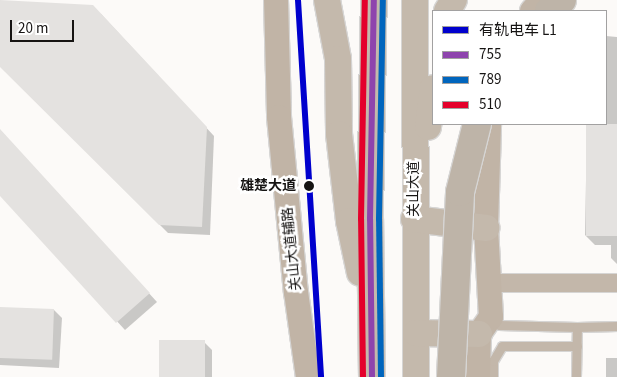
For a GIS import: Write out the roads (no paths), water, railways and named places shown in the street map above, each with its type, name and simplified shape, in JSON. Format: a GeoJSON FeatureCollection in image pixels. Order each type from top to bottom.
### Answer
{"type":"FeatureCollection","features":[{"type":"Feature","properties":{"kind":"highway"},"geometry":{"type":"LineString","coordinates":[[550,10],[562,0]]}},
{"type":"Feature","properties":{"kind":"highway"},"geometry":{"type":"LineString","coordinates":[[451,377],[460,192],[477,125]]}},
{"type":"Feature","properties":{"kind":"main road","name":"关山大道辅路"},"geometry":{"type":"LineString","coordinates":[[276,0],[278,117],[296,292],[308,377]]}},
{"type":"Feature","properties":{"kind":"main road"},"geometry":{"type":"LineString","coordinates":[[326,0],[338,59],[339,134],[349,221],[373,330]]}},
{"type":"Feature","properties":{"kind":"main road"},"geometry":{"type":"LineString","coordinates":[[372,377],[373,330],[370,219],[374,0]]}},
{"type":"Feature","properties":{"kind":"main road","name":"关山大道"},"geometry":{"type":"LineString","coordinates":[[414,0],[416,377]]}},
{"type":"Feature","properties":{"kind":"main road"},"geometry":{"type":"LineString","coordinates":[[533,10],[542,0]]}},
{"type":"Feature","properties":{"kind":"main road"},"geometry":{"type":"LineString","coordinates":[[432,95],[414,219],[486,228]]}},
{"type":"Feature","properties":{"kind":"main road"},"geometry":{"type":"LineString","coordinates":[[478,377],[489,283],[486,228],[489,125]]}},
{"type":"Feature","properties":{"kind":"main road"},"geometry":{"type":"LineString","coordinates":[[416,333],[485,326]]}},
{"type":"Feature","properties":{"kind":"street"},"geometry":{"type":"LineString","coordinates":[[489,283],[617,283]]}},
{"type":"Feature","properties":{"kind":"lane"},"geometry":{"type":"LineString","coordinates":[[485,326],[617,326]]}},
{"type":"Feature","properties":{"kind":"lane"},"geometry":{"type":"LineString","coordinates":[[576,377],[577,326]]}},
{"type":"Feature","properties":{"kind":"lane"},"geometry":{"type":"LineString","coordinates":[[493,377],[493,361],[502,346],[576,346]]}},
{"type":"Feature","properties":{"kind":"tram line","name":"L1"},"geometry":{"type":"LineString","coordinates":[[298,0],[321,377]]}},
{"type":"Feature","properties":{"kind":"place","name":"雄楚大道"},"geometry":{"type":"Point","coordinates":[309,186]}}]}
